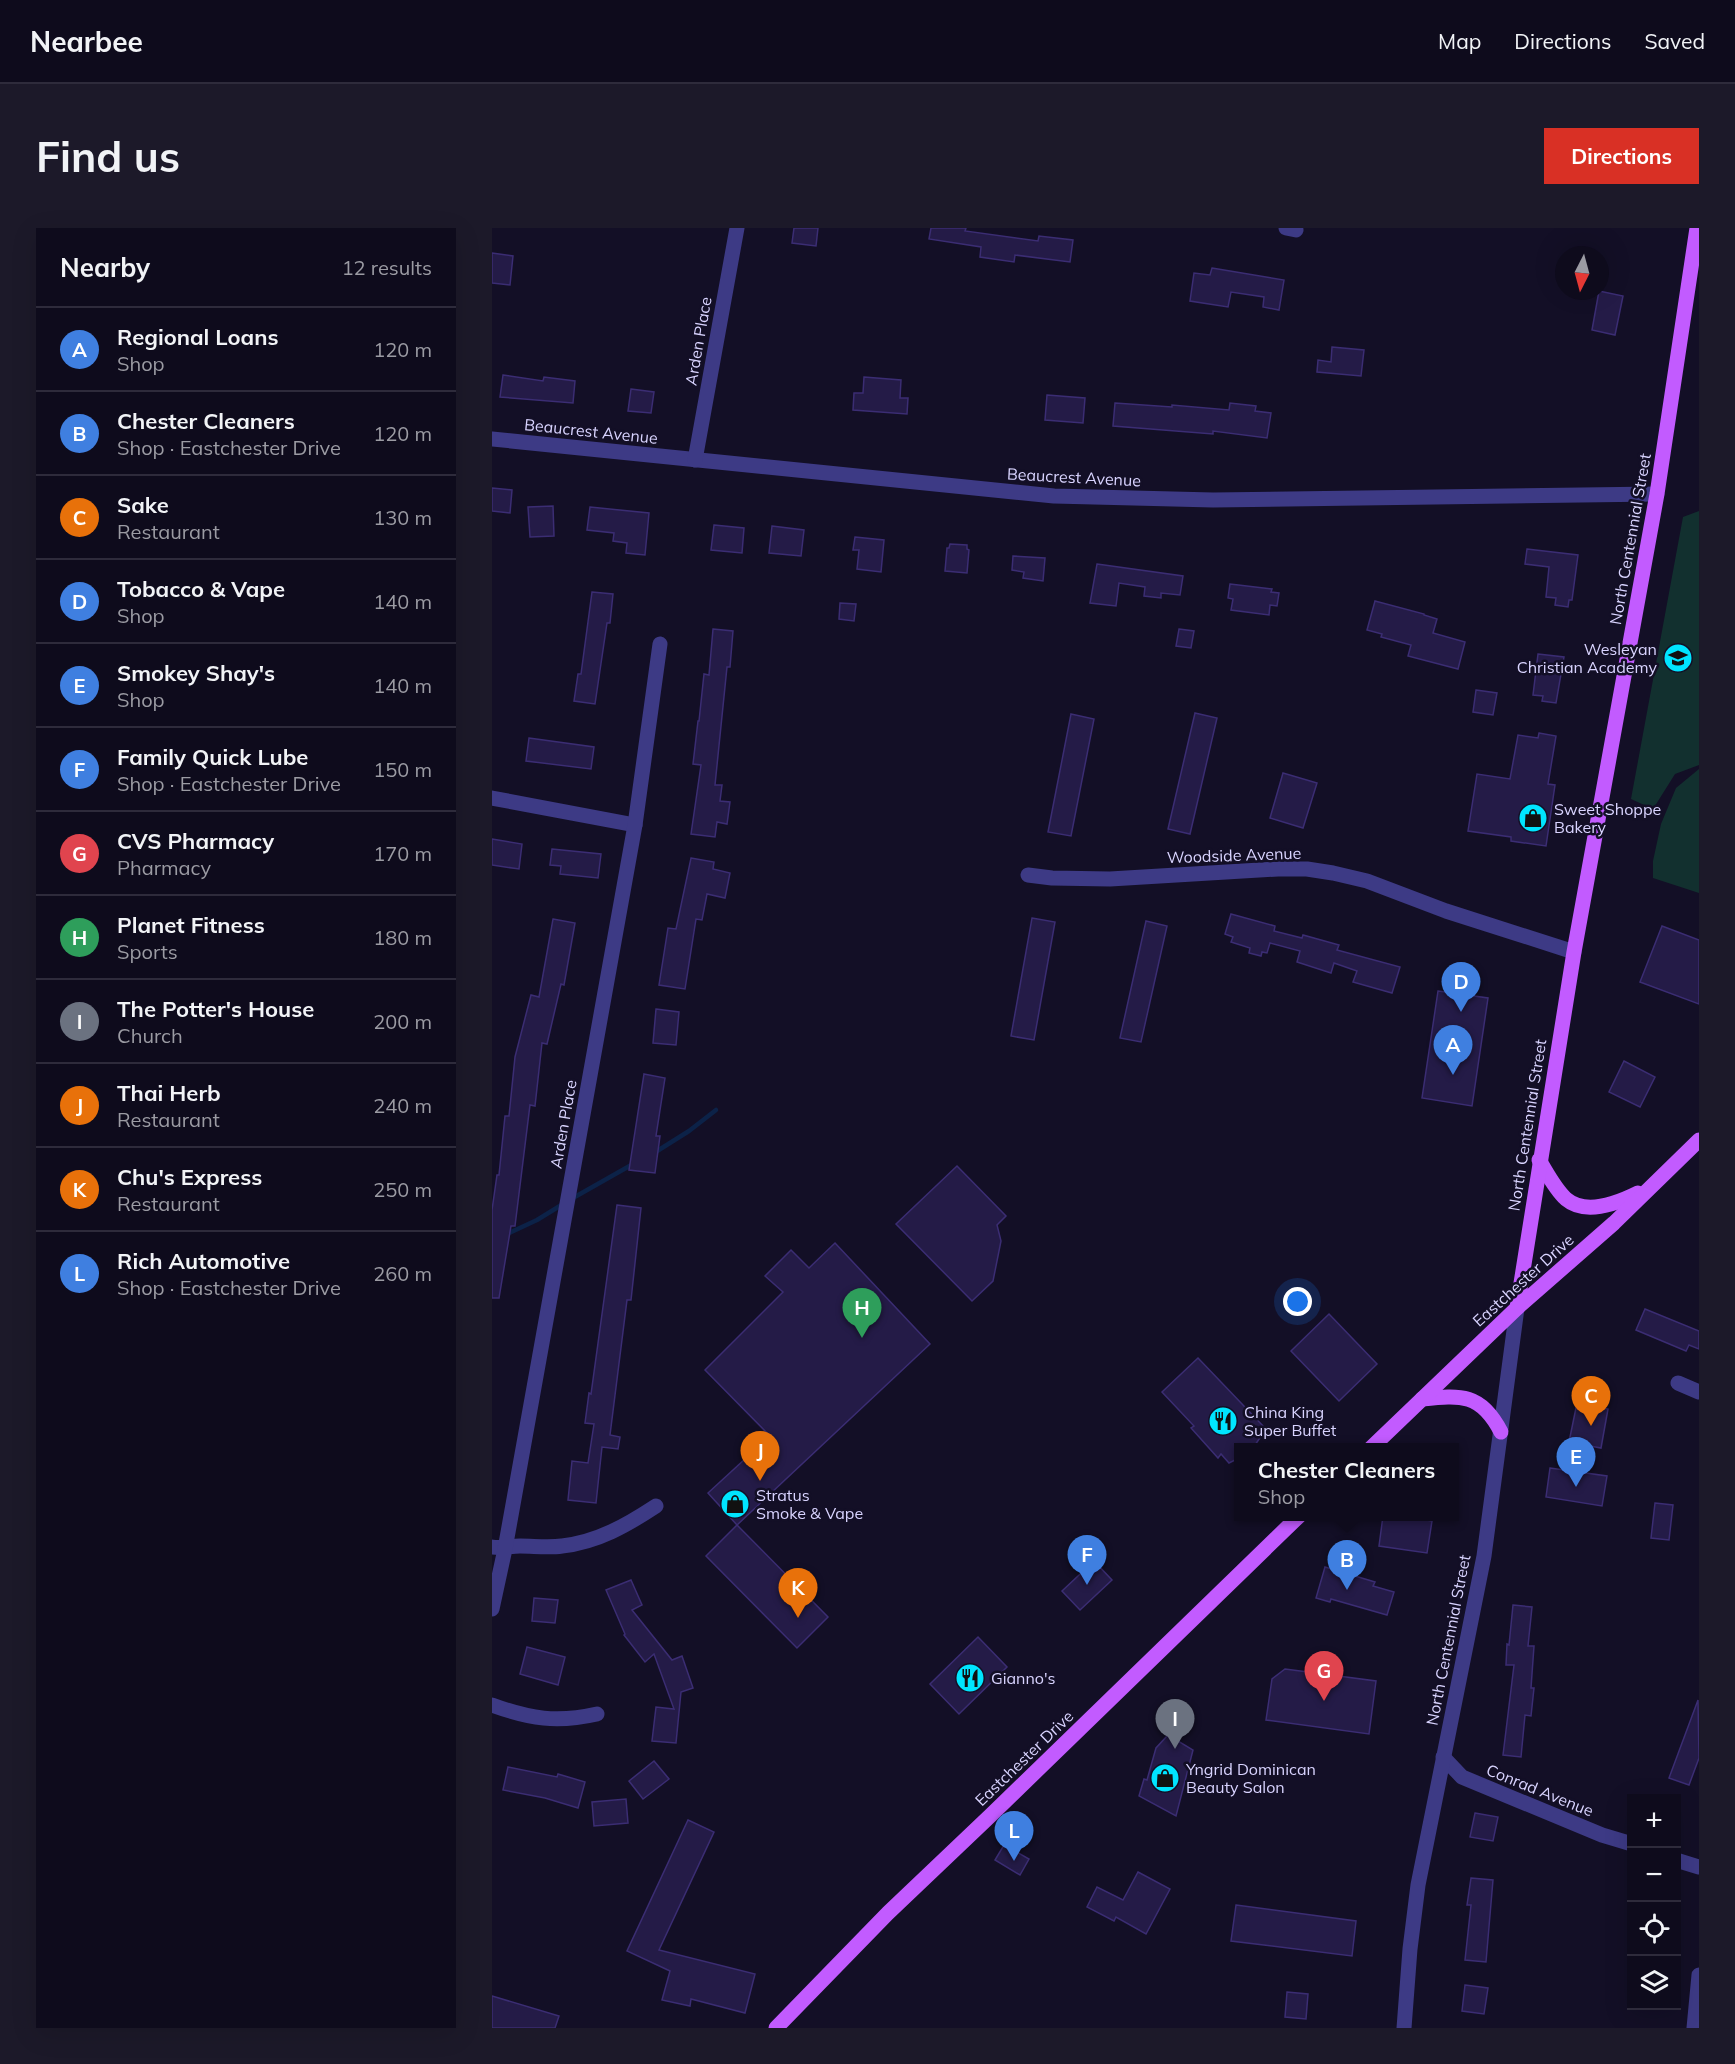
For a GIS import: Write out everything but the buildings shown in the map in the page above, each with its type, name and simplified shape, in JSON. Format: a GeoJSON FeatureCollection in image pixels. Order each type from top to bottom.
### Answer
{"type":"FeatureCollection","features":[{"type":"Feature","properties":{"kind":"main road","name":"North Centennial Street"},"geometry":{"type":"LineString","coordinates":[[1517,1308],[1574,952],[1657,494],[1697,228]]}},
{"type":"Feature","properties":{"kind":"main road","name":"Eastchester Drive"},"geometry":{"type":"LineString","coordinates":[[1376,1443],[1517,1308],[1614,1222],[1699,1140]]}},
{"type":"Feature","properties":{"kind":"main road"},"geometry":{"type":"LineString","coordinates":[[1539,1160],[1568,1201],[1583,1207],[1615,1204],[1649,1188]]}},
{"type":"Feature","properties":{"kind":"main road"},"geometry":{"type":"LineString","coordinates":[[1422,1399],[1466,1398],[1487,1411],[1501,1432]]}},
{"type":"Feature","properties":{"kind":"main road","name":"Eastchester Drive"},"geometry":{"type":"LineString","coordinates":[[776,2028],[888,1913],[1294,1521]]}},
{"type":"Feature","properties":{"kind":"street","name":"Arden Place"},"geometry":{"type":"LineString","coordinates":[[695,460],[737,228]]}},
{"type":"Feature","properties":{"kind":"street","name":"Beaucrest Avenue"},"geometry":{"type":"LineString","coordinates":[[492,439],[1054,496],[1213,500],[1657,494]]}},
{"type":"Feature","properties":{"kind":"street","name":"Arden Place"},"geometry":{"type":"LineString","coordinates":[[492,1609],[498,1548],[634,825],[660,644]]}},
{"type":"Feature","properties":{"kind":"street"},"geometry":{"type":"LineString","coordinates":[[492,798],[634,825]]}},
{"type":"Feature","properties":{"kind":"street","name":"Woodside Avenue"},"geometry":{"type":"LineString","coordinates":[[1028,875],[1078,879],[1307,869],[1367,881],[1446,910],[1574,952]]}},
{"type":"Feature","properties":{"kind":"street","name":"North Centennial Street"},"geometry":{"type":"LineString","coordinates":[[1404,2028],[1418,1885],[1484,1556],[1517,1308]]}},
{"type":"Feature","properties":{"kind":"street"},"geometry":{"type":"LineString","coordinates":[[1678,1383],[1699,1392]]}},
{"type":"Feature","properties":{"kind":"street"},"geometry":{"type":"LineString","coordinates":[[498,1548],[562,1546],[597,1538],[622,1528],[656,1506]]}},
{"type":"Feature","properties":{"kind":"street"},"geometry":{"type":"LineString","coordinates":[[492,1705],[545,1719],[570,1720],[597,1714]]}},
{"type":"Feature","properties":{"kind":"street","name":"Conrad Avenue"},"geometry":{"type":"LineString","coordinates":[[1443,1757],[1462,1777],[1627,1843]]}},
{"type":"Feature","properties":{"kind":"street"},"geometry":{"type":"LineString","coordinates":[[1681,1861],[1699,1867]]}},
{"type":"Feature","properties":{"kind":"street"},"geometry":{"type":"LineString","coordinates":[[1694,2028],[1699,1975]]}},
{"type":"Feature","properties":{"kind":"green space"},"geometry":{"type":"Polygon","coordinates":[[[1699,511],[1699,765],[1675,774],[1653,809],[1631,799],[1683,517],[1699,511]]]}},
{"type":"Feature","properties":{"kind":"green space"},"geometry":{"type":"Polygon","coordinates":[[[1699,769],[1699,893],[1653,878],[1653,861],[1661,824],[1676,788],[1699,769]]]}},
{"type":"Feature","properties":{"kind":"waterway"},"geometry":{"type":"LineString","coordinates":[[654,1153],[689,1131],[716,1110]]}},
{"type":"Feature","properties":{"kind":"waterway"},"geometry":{"type":"LineString","coordinates":[[573,1198],[633,1164]]}},
{"type":"Feature","properties":{"kind":"waterway"},"geometry":{"type":"LineString","coordinates":[[507,1234],[537,1220],[563,1204]]}},
{"type":"Feature","properties":{"kind":"place","name":"Wesleyan Christian Academy"},"geometry":{"type":"Point","coordinates":[1678,658]}},
{"type":"Feature","properties":{"kind":"place","name":"Sweet Shoppe Bakery"},"geometry":{"type":"Point","coordinates":[1533,818]}},
{"type":"Feature","properties":{"kind":"place","name":"Tobacco & Vape"},"geometry":{"type":"Point","coordinates":[1461,1012]}},
{"type":"Feature","properties":{"kind":"place","name":"Regional Loans"},"geometry":{"type":"Point","coordinates":[1453,1075]}},
{"type":"Feature","properties":{"kind":"place","name":"Planet Fitness"},"geometry":{"type":"Point","coordinates":[862,1338]}},
{"type":"Feature","properties":{"kind":"place","name":"China King Super Buffet"},"geometry":{"type":"Point","coordinates":[1223,1421]}},
{"type":"Feature","properties":{"kind":"place","name":"Sake"},"geometry":{"type":"Point","coordinates":[1591,1426]}},
{"type":"Feature","properties":{"kind":"place","name":"Thai Herb"},"geometry":{"type":"Point","coordinates":[760,1481]}},
{"type":"Feature","properties":{"kind":"place","name":"Smokey Shay's"},"geometry":{"type":"Point","coordinates":[1576,1487]}},
{"type":"Feature","properties":{"kind":"place","name":"Stratus Smoke & Vape"},"geometry":{"type":"Point","coordinates":[735,1504]}},
{"type":"Feature","properties":{"kind":"place","name":"Family Quick Lube"},"geometry":{"type":"Point","coordinates":[1087,1585]}},
{"type":"Feature","properties":{"kind":"place","name":"Chester Cleaners"},"geometry":{"type":"Point","coordinates":[1347,1590]}},
{"type":"Feature","properties":{"kind":"place","name":"Chu's Express"},"geometry":{"type":"Point","coordinates":[798,1618]}},
{"type":"Feature","properties":{"kind":"place","name":"Gianno's"},"geometry":{"type":"Point","coordinates":[970,1678]}},
{"type":"Feature","properties":{"kind":"place","name":"CVS Pharmacy"},"geometry":{"type":"Point","coordinates":[1324,1701]}},
{"type":"Feature","properties":{"kind":"place","name":"The Potter's House"},"geometry":{"type":"Point","coordinates":[1175,1749]}},
{"type":"Feature","properties":{"kind":"place","name":"Yngrid Dominican Beauty Salon"},"geometry":{"type":"Point","coordinates":[1165,1778]}},
{"type":"Feature","properties":{"kind":"place","name":"Rich Automotive"},"geometry":{"type":"Point","coordinates":[1014,1861]}}]}
